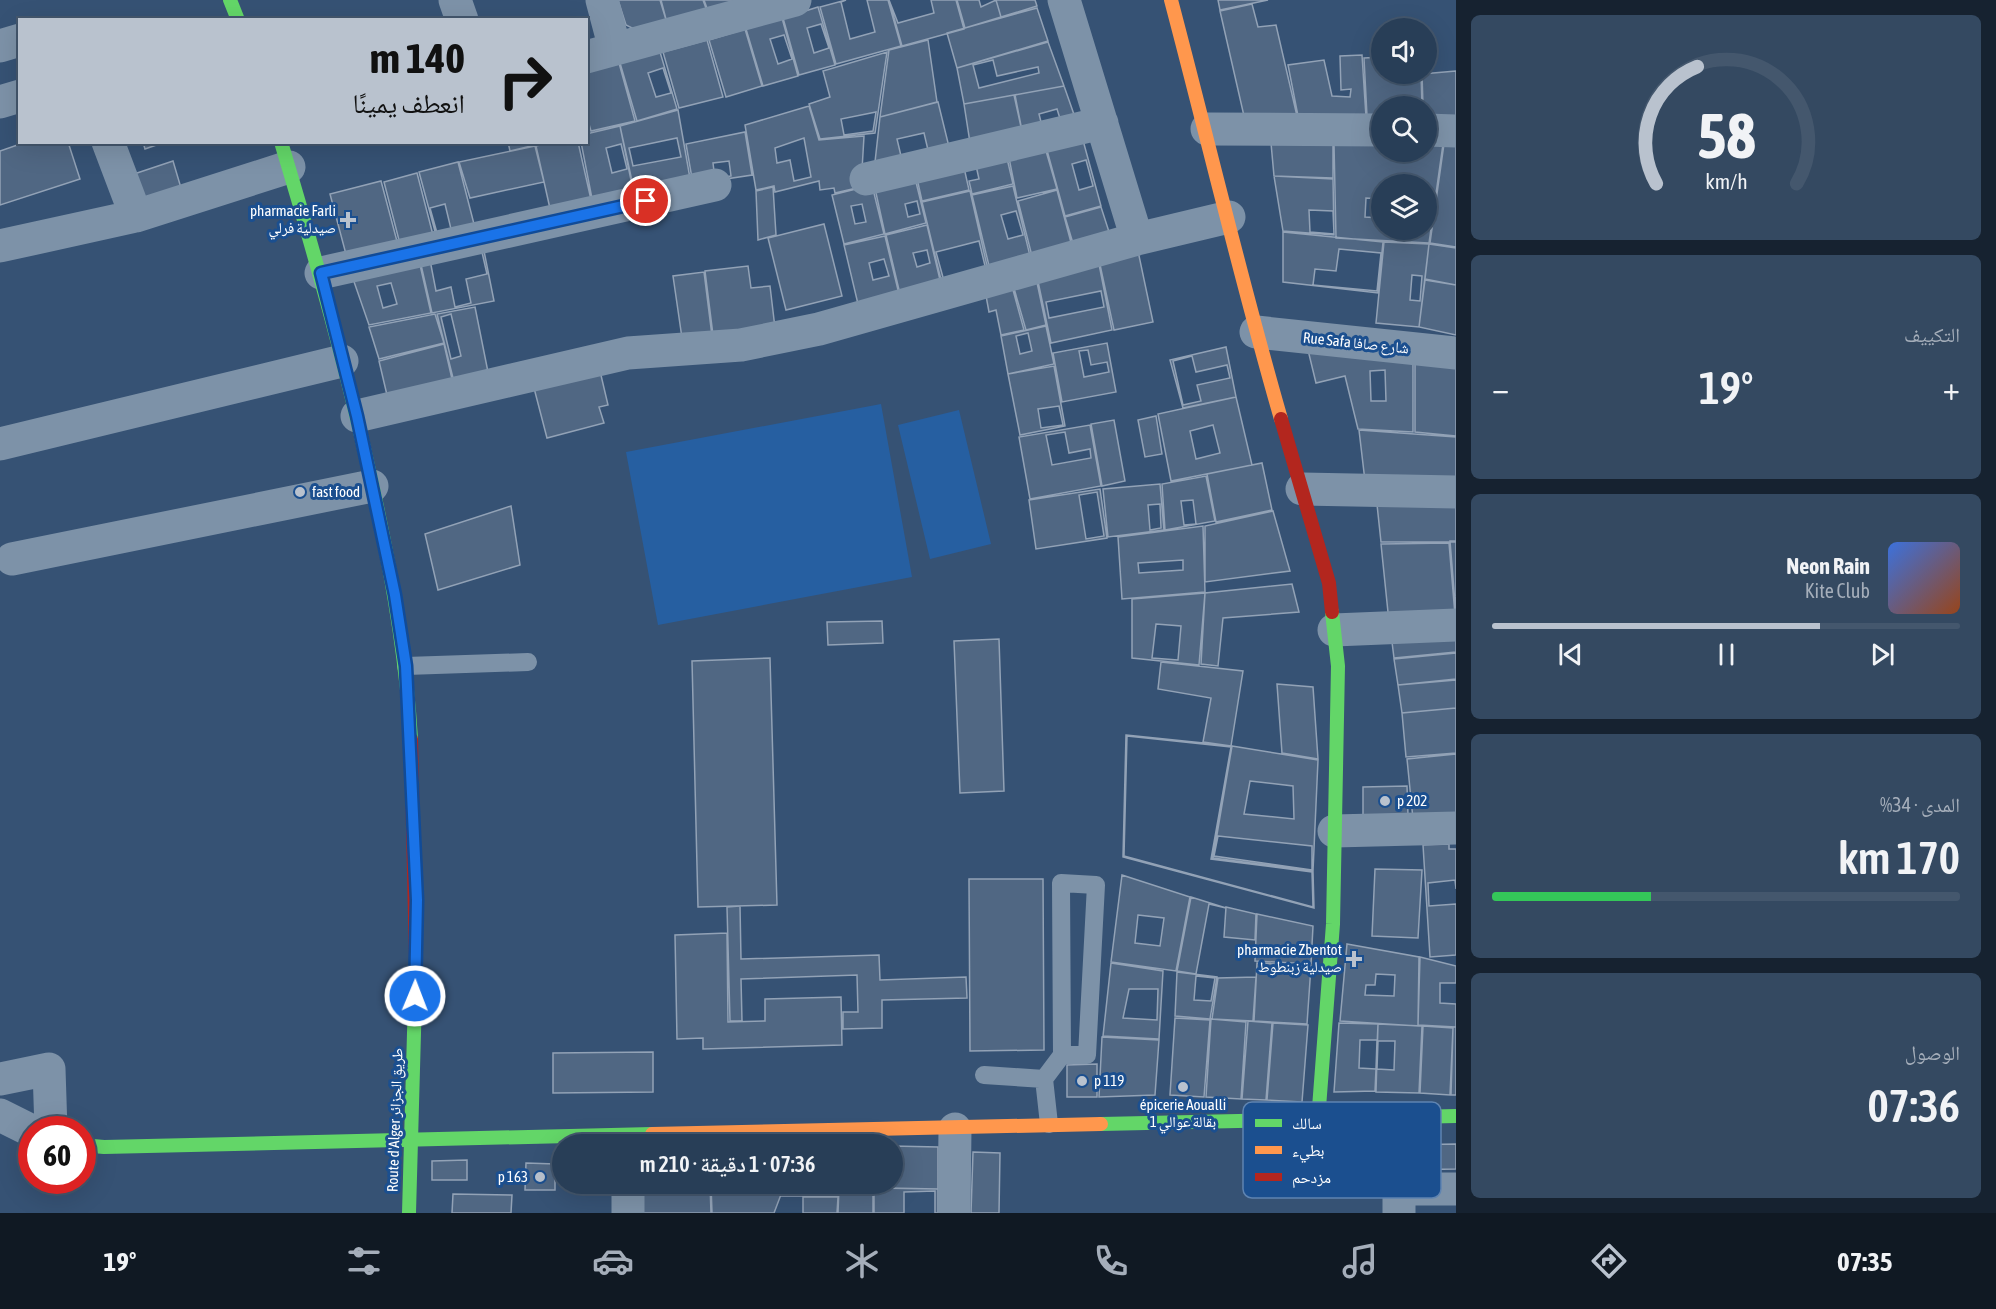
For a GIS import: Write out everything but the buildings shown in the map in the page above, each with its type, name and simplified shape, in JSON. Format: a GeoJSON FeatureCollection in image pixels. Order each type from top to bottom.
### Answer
{"type":"FeatureCollection","features":[{"type":"Feature","properties":{"kind":"street"},"geometry":{"type":"LineString","coordinates":[[230,0],[237,18]]}},
{"type":"Feature","properties":{"kind":"street"},"geometry":{"type":"LineString","coordinates":[[456,0],[461,18]]}},
{"type":"Feature","properties":{"kind":"street"},"geometry":{"type":"LineString","coordinates":[[602,0],[601,53],[795,0]]}},
{"type":"Feature","properties":{"kind":"street"},"geometry":{"type":"LineString","coordinates":[[1064,0],[1137,239]]}},
{"type":"Feature","properties":{"kind":"street"},"geometry":{"type":"LineString","coordinates":[[1171,0],[1207,129],[1256,332],[1329,583],[1338,666],[1333,924],[1319,1102]]}},
{"type":"Feature","properties":{"kind":"street"},"geometry":{"type":"LineString","coordinates":[[0,46],[18,41]]}},
{"type":"Feature","properties":{"kind":"street"},"geometry":{"type":"LineString","coordinates":[[0,102],[18,97]]}},
{"type":"Feature","properties":{"kind":"street"},"geometry":{"type":"LineString","coordinates":[[866,179],[1102,123]]}},
{"type":"Feature","properties":{"kind":"street"},"geometry":{"type":"LineString","coordinates":[[1207,129],[1371,130]]}},
{"type":"Feature","properties":{"kind":"street"},"geometry":{"type":"LineString","coordinates":[[1437,130],[1456,130]]}},
{"type":"Feature","properties":{"kind":"street"},"geometry":{"type":"LineString","coordinates":[[109,144],[136,216]]}},
{"type":"Feature","properties":{"kind":"street"},"geometry":{"type":"LineString","coordinates":[[0,246],[136,216],[285,155]]}},
{"type":"Feature","properties":{"kind":"street","name":"Route d'Alger طريق الجزائر"},"geometry":{"type":"LineString","coordinates":[[285,155],[321,273],[357,416],[395,595],[406,666],[417,900],[409,1213]]}},
{"type":"Feature","properties":{"kind":"street"},"geometry":{"type":"LineString","coordinates":[[321,273],[715,185]]}},
{"type":"Feature","properties":{"kind":"street"},"geometry":{"type":"LineString","coordinates":[[357,416],[628,354],[741,345],[819,329],[1137,239],[1229,217]]}},
{"type":"Feature","properties":{"kind":"street","name":"Rue Safa شارع صافا"},"geometry":{"type":"LineString","coordinates":[[1256,332],[1456,353]]}},
{"type":"Feature","properties":{"kind":"street"},"geometry":{"type":"LineString","coordinates":[[0,444],[342,362]]}},
{"type":"Feature","properties":{"kind":"street"},"geometry":{"type":"LineString","coordinates":[[12,559],[372,486]]}},
{"type":"Feature","properties":{"kind":"street"},"geometry":{"type":"LineString","coordinates":[[1302,489],[1456,492]]}},
{"type":"Feature","properties":{"kind":"street"},"geometry":{"type":"LineString","coordinates":[[1334,630],[1456,625]]}},
{"type":"Feature","properties":{"kind":"street"},"geometry":{"type":"LineString","coordinates":[[1334,831],[1456,828]]}},
{"type":"Feature","properties":{"kind":"street"},"geometry":{"type":"LineString","coordinates":[[0,1079],[49,1069],[51,1116]]}},
{"type":"Feature","properties":{"kind":"street"},"geometry":{"type":"LineString","coordinates":[[0,1115],[18,1124]]}},
{"type":"Feature","properties":{"kind":"street"},"geometry":{"type":"LineString","coordinates":[[1441,1117],[1456,1116]]}},
{"type":"Feature","properties":{"kind":"street"},"geometry":{"type":"LineString","coordinates":[[806,1134],[1049,1124],[1243,1122]]}},
{"type":"Feature","properties":{"kind":"street"},"geometry":{"type":"LineString","coordinates":[[954,1213],[955,1129]]}},
{"type":"Feature","properties":{"kind":"street"},"geometry":{"type":"LineString","coordinates":[[96,1145],[552,1140]]}},
{"type":"Feature","properties":{"kind":"street"},"geometry":{"type":"LineString","coordinates":[[628,1194],[628,1213]]}},
{"type":"Feature","properties":{"kind":"lane"},"geometry":{"type":"LineString","coordinates":[[406,666],[528,662]]}},
{"type":"Feature","properties":{"kind":"lane"},"geometry":{"type":"LineString","coordinates":[[1049,1124],[1044,1079],[1062,1055],[1061,883],[1096,885],[1088,1054],[1062,1055]]}},
{"type":"Feature","properties":{"kind":"lane"},"geometry":{"type":"LineString","coordinates":[[984,1075],[1044,1079]]}},
{"type":"Feature","properties":{"kind":"shaded area"},"geometry":{"type":"Polygon","coordinates":[[[881,404],[912,577],[658,625],[626,452],[881,404]]]}},
{"type":"Feature","properties":{"kind":"shaded area"},"geometry":{"type":"Polygon","coordinates":[[[959,410],[991,544],[930,559],[898,425],[959,410]]]}},
{"type":"Feature","properties":{"kind":"traffic: fast"},"geometry":{"type":"LineString","coordinates":[[230,0],[237,18]]}},
{"type":"Feature","properties":{"kind":"traffic: fast"},"geometry":{"type":"LineString","coordinates":[[282,144],[341,355],[379,516],[401,642],[411,739]]}},
{"type":"Feature","properties":{"kind":"traffic: fast"},"geometry":{"type":"LineString","coordinates":[[1319,1102],[1333,924],[1338,666],[1332,612]]}},
{"type":"Feature","properties":{"kind":"traffic: fast"},"geometry":{"type":"LineString","coordinates":[[409,1213],[416,961]]}},
{"type":"Feature","properties":{"kind":"traffic: fast"},"geometry":{"type":"LineString","coordinates":[[1441,1116],[1456,1116]]}},
{"type":"Feature","properties":{"kind":"traffic: fast"},"geometry":{"type":"LineString","coordinates":[[1101,1124],[1243,1121]]}},
{"type":"Feature","properties":{"kind":"traffic: fast"},"geometry":{"type":"LineString","coordinates":[[96,1146],[552,1136]]}},
{"type":"Feature","properties":{"kind":"traffic: slow"},"geometry":{"type":"LineString","coordinates":[[1171,0],[1238,263],[1281,419]]}},
{"type":"Feature","properties":{"kind":"traffic: slow"},"geometry":{"type":"LineString","coordinates":[[652,1134],[1101,1124]]}},
{"type":"Feature","properties":{"kind":"traffic: jam"},"geometry":{"type":"LineString","coordinates":[[1281,419],[1329,583],[1332,612]]}},
{"type":"Feature","properties":{"kind":"traffic: jam"},"geometry":{"type":"LineString","coordinates":[[411,739],[416,961]]}},
{"type":"Feature","properties":{"kind":"place","name":"pharmacie Farli صيدلية فرلي"},"geometry":{"type":"Point","coordinates":[348,220]}},
{"type":"Feature","properties":{"kind":"place","name":"fast food"},"geometry":{"type":"Point","coordinates":[300,492]}},
{"type":"Feature","properties":{"kind":"place","name":"p 202"},"geometry":{"type":"Point","coordinates":[1385,801]}},
{"type":"Feature","properties":{"kind":"place","name":"pharmacie Zbentot صيدلية زبنطوط"},"geometry":{"type":"Point","coordinates":[1354,959]}},
{"type":"Feature","properties":{"kind":"place","name":"p 119"},"geometry":{"type":"Point","coordinates":[1082,1081]}},
{"type":"Feature","properties":{"kind":"place","name":"épicerie Aoualli 1 بقالة عوالي"},"geometry":{"type":"Point","coordinates":[1183,1087]}},
{"type":"Feature","properties":{"kind":"place","name":"p 163"},"geometry":{"type":"Point","coordinates":[540,1177]}},
{"type":"Feature","properties":{"kind":"route"},"geometry":{"type":"LineString","coordinates":[[415,996],[417,900],[406,666],[395,595],[357,416],[321,273],[646,201]]}}]}
